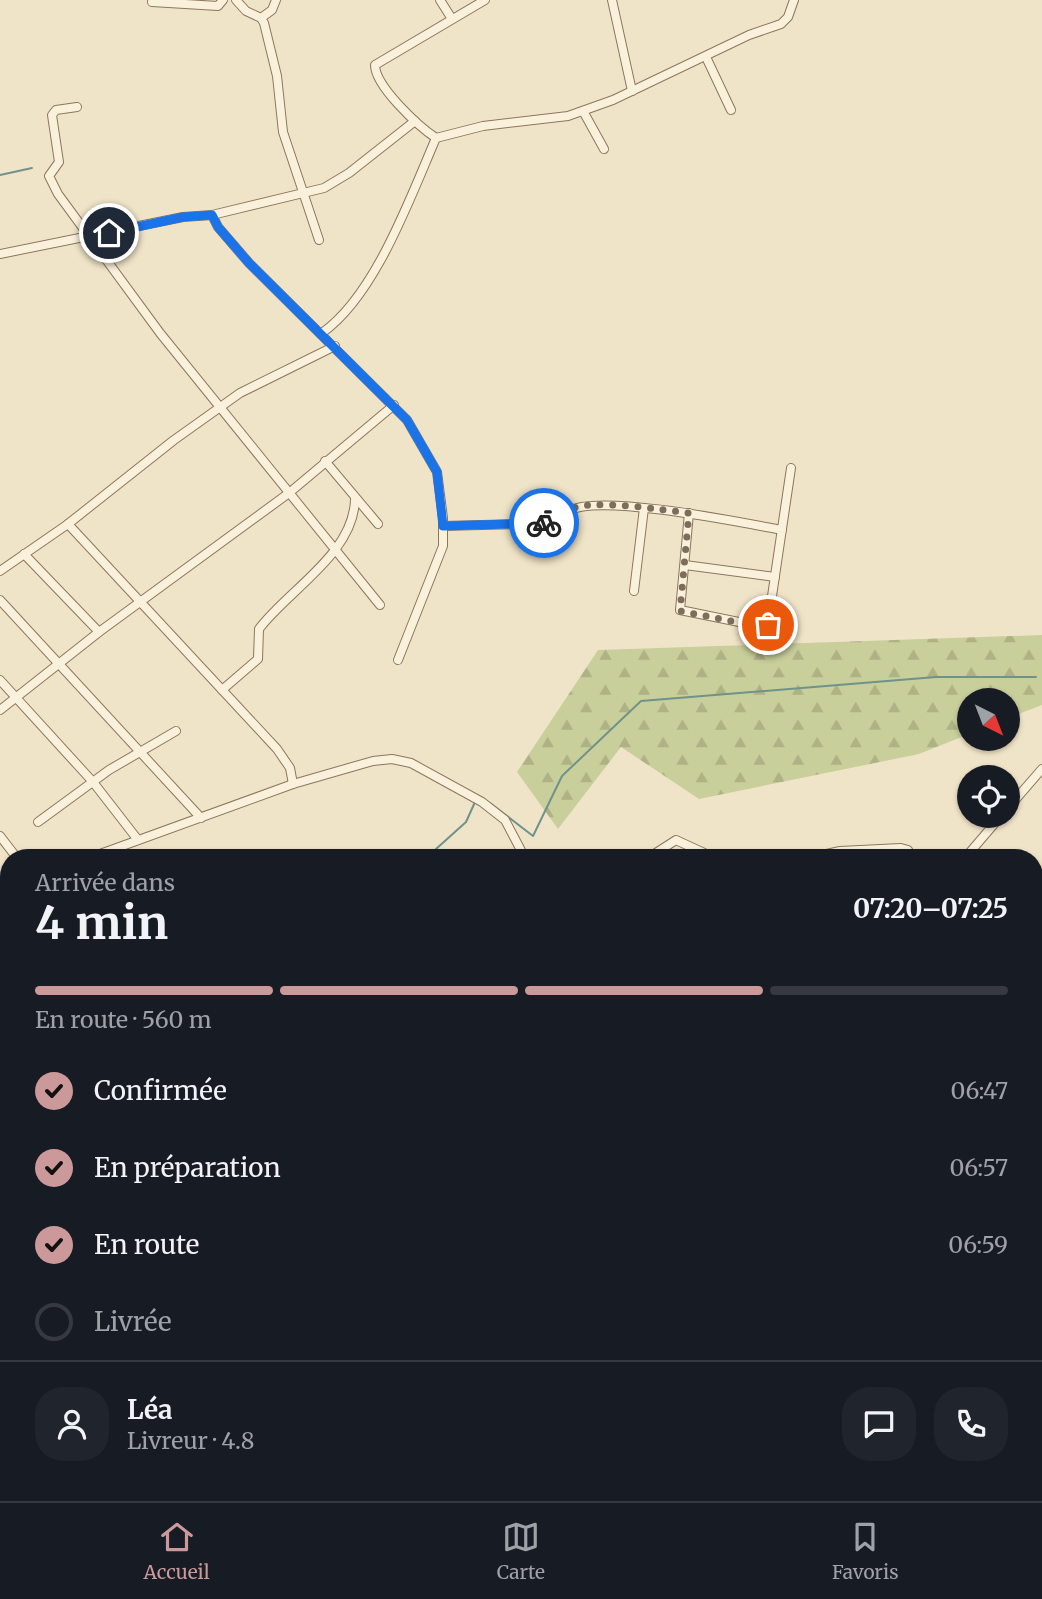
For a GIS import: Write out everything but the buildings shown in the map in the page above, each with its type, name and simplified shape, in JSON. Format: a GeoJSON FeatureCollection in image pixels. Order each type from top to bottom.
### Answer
{"type":"FeatureCollection","features":[{"type":"Feature","properties":{"kind":"street"},"geometry":{"type":"LineString","coordinates":[[152,2],[218,6],[223,0]]}},
{"type":"Feature","properties":{"kind":"street"},"geometry":{"type":"LineString","coordinates":[[236,0],[246,11],[261,18]]}},
{"type":"Feature","properties":{"kind":"street"},"geometry":{"type":"LineString","coordinates":[[261,18],[272,10],[276,0]]}},
{"type":"Feature","properties":{"kind":"street"},"geometry":{"type":"LineString","coordinates":[[440,0],[453,19]]}},
{"type":"Feature","properties":{"kind":"street"},"geometry":{"type":"LineString","coordinates":[[436,138],[415,121],[379,79],[375,65],[485,0]]}},
{"type":"Feature","properties":{"kind":"street"},"geometry":{"type":"LineString","coordinates":[[612,0],[632,91]]}},
{"type":"Feature","properties":{"kind":"street"},"geometry":{"type":"LineString","coordinates":[[436,138],[483,126],[557,118],[583,111],[781,23],[788,17],[794,0]]}},
{"type":"Feature","properties":{"kind":"street"},"geometry":{"type":"LineString","coordinates":[[261,18],[276,76],[284,132],[319,240]]}},
{"type":"Feature","properties":{"kind":"street"},"geometry":{"type":"LineString","coordinates":[[706,57],[731,110]]}},
{"type":"Feature","properties":{"kind":"street"},"geometry":{"type":"LineString","coordinates":[[78,107],[53,112],[60,162],[49,176],[88,237],[160,333],[380,605]]}},
{"type":"Feature","properties":{"kind":"street"},"geometry":{"type":"LineString","coordinates":[[583,111],[604,149]]}},
{"type":"Feature","properties":{"kind":"street"},"geometry":{"type":"LineString","coordinates":[[0,254],[183,217],[212,215],[324,188],[348,173],[415,121]]}},
{"type":"Feature","properties":{"kind":"street"},"geometry":{"type":"LineString","coordinates":[[322,333],[354,305],[365,287],[396,228],[436,138]]}},
{"type":"Feature","properties":{"kind":"street"},"geometry":{"type":"LineString","coordinates":[[212,215],[218,227],[249,263],[394,405],[418,434],[437,472],[443,546],[398,660]]}},
{"type":"Feature","properties":{"kind":"street"},"geometry":{"type":"LineString","coordinates":[[0,571],[68,524],[221,407],[266,379],[335,345]]}},
{"type":"Feature","properties":{"kind":"street"},"geometry":{"type":"LineString","coordinates":[[0,710],[99,632],[289,493],[394,405]]}},
{"type":"Feature","properties":{"kind":"street"},"geometry":{"type":"LineString","coordinates":[[325,461],[378,524]]}},
{"type":"Feature","properties":{"kind":"street"},"geometry":{"type":"LineString","coordinates":[[689,513],[680,611],[762,627],[768,623],[791,468]]}},
{"type":"Feature","properties":{"kind":"street"},"geometry":{"type":"LineString","coordinates":[[222,690],[258,659],[261,625],[334,551],[352,516],[355,499]]}},
{"type":"Feature","properties":{"kind":"street"},"geometry":{"type":"LineString","coordinates":[[443,526],[558,523],[566,512],[579,507],[644,508],[689,513],[782,530]]}},
{"type":"Feature","properties":{"kind":"street"},"geometry":{"type":"LineString","coordinates":[[634,591],[644,508]]}},
{"type":"Feature","properties":{"kind":"street"},"geometry":{"type":"LineString","coordinates":[[68,524],[143,601],[283,757],[293,784]]}},
{"type":"Feature","properties":{"kind":"street"},"geometry":{"type":"LineString","coordinates":[[24,554],[99,632]]}},
{"type":"Feature","properties":{"kind":"street"},"geometry":{"type":"LineString","coordinates":[[685,565],[775,577]]}},
{"type":"Feature","properties":{"kind":"street"},"geometry":{"type":"LineString","coordinates":[[0,600],[201,818]]}},
{"type":"Feature","properties":{"kind":"street"},"geometry":{"type":"LineString","coordinates":[[0,680],[93,782],[138,840]]}},
{"type":"Feature","properties":{"kind":"street"},"geometry":{"type":"LineString","coordinates":[[38,822],[93,782],[176,731]]}},
{"type":"Feature","properties":{"kind":"street"},"geometry":{"type":"LineString","coordinates":[[123,849],[138,840],[293,784],[373,761],[392,759],[411,763],[479,800],[505,820],[517,849]]}},
{"type":"Feature","properties":{"kind":"street"},"geometry":{"type":"LineString","coordinates":[[1020,794],[1042,769]]}},
{"type":"Feature","properties":{"kind":"street"},"geometry":{"type":"LineString","coordinates":[[973,849],[991,828]]}},
{"type":"Feature","properties":{"kind":"street"},"geometry":{"type":"LineString","coordinates":[[662,849],[676,840],[696,849]]}},
{"type":"Feature","properties":{"kind":"street"},"geometry":{"type":"LineString","coordinates":[[881,849],[904,849]]}},
{"type":"Feature","properties":{"kind":"green space"},"geometry":{"type":"Polygon","coordinates":[[[1042,635],[1042,705],[1020,713],[1020,688],[957,688],[957,739],[919,754],[699,799],[621,747],[558,829],[517,772],[598,650],[1042,635]]]}},
{"type":"Feature","properties":{"kind":"waterway"},"geometry":{"type":"LineString","coordinates":[[0,175],[32,168]]}},
{"type":"Feature","properties":{"kind":"waterway"},"geometry":{"type":"LineString","coordinates":[[490,803],[533,836],[562,776],[641,701],[936,677],[1036,677]]}},
{"type":"Feature","properties":{"kind":"waterway"},"geometry":{"type":"LineString","coordinates":[[436,849],[466,822],[475,802]]}},
{"type":"Feature","properties":{"kind":"way so far"},"geometry":{"type":"LineString","coordinates":[[544,523],[558,523],[566,512],[579,507],[636,506],[689,513],[685,565],[678,604],[680,611],[762,627],[768,625]]}},
{"type":"Feature","properties":{"kind":"route"},"geometry":{"type":"LineString","coordinates":[[109,233],[183,217],[212,215],[218,227],[249,263],[335,345],[394,405],[418,434],[437,472],[443,526],[544,523]]}}]}
